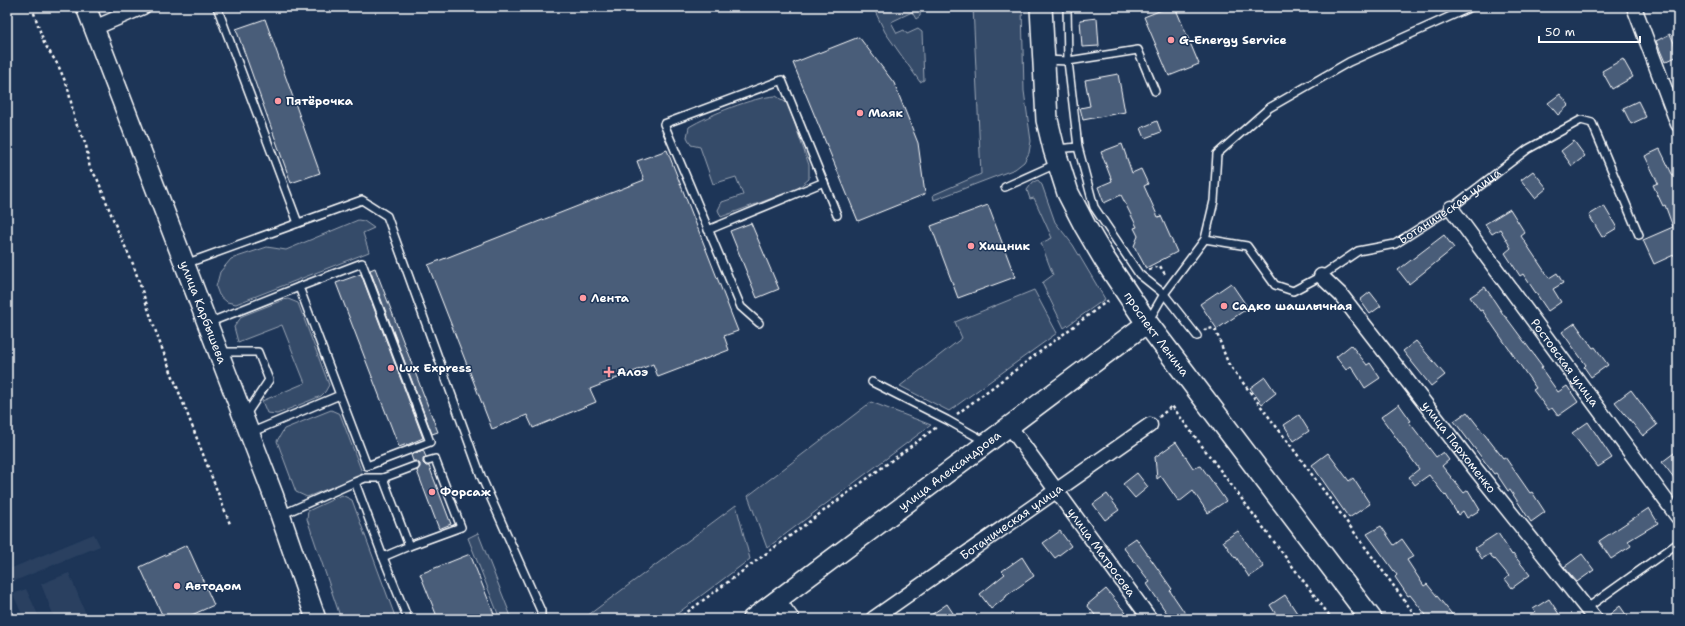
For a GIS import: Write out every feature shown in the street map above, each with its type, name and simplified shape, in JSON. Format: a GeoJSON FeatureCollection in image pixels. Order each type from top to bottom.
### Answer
{"type":"FeatureCollection","features":[{"type":"Feature","properties":{"kind":"main road","name":"проспект Ленина"},"geometry":{"type":"LineString","coordinates":[[1041,7],[1048,120],[1056,156],[1068,193],[1085,226],[1105,260],[1148,323],[1371,619]]}},
{"type":"Feature","properties":{"kind":"street","name":"улица Карбышева"},"geometry":{"type":"LineString","coordinates":[[86,7],[247,425],[316,619]]}},
{"type":"Feature","properties":{"kind":"street"},"geometry":{"type":"LineString","coordinates":[[94,28],[143,7]]}},
{"type":"Feature","properties":{"kind":"street"},"geometry":{"type":"LineString","coordinates":[[1634,7],[1678,124]]}},
{"type":"Feature","properties":{"kind":"street","name":"Ростовская улица"},"geometry":{"type":"LineString","coordinates":[[1451,208],[1678,517]]}},
{"type":"Feature","properties":{"kind":"street","name":"улица Пархоменко"},"geometry":{"type":"LineString","coordinates":[[1321,276],[1341,295],[1591,614]]}},
{"type":"Feature","properties":{"kind":"street","name":"улица Александрова"},"geometry":{"type":"LineString","coordinates":[[752,619],[1148,323]]}},
{"type":"Feature","properties":{"kind":"street","name":"Ботаническая улица"},"geometry":{"type":"LineString","coordinates":[[873,619],[1150,425]]}},
{"type":"Feature","properties":{"kind":"street","name":"улица Матросова"},"geometry":{"type":"LineString","coordinates":[[1010,427],[1150,619]]}},
{"type":"Feature","properties":{"kind":"street"},"geometry":{"type":"LineString","coordinates":[[778,600],[792,619]]}},
{"type":"Feature","properties":{"kind":"lane"},"geometry":{"type":"LineString","coordinates":[[217,7],[298,223]]}},
{"type":"Feature","properties":{"kind":"lane"},"geometry":{"type":"LineString","coordinates":[[1067,7],[1068,61],[1078,147],[1094,207],[1139,274],[1164,294],[1197,336]]}},
{"type":"Feature","properties":{"kind":"lane"},"geometry":{"type":"LineString","coordinates":[[1148,323],[1164,294],[1205,239],[1214,201],[1217,154],[1269,108],[1349,62],[1470,7]]}},
{"type":"Feature","properties":{"kind":"lane"},"geometry":{"type":"LineString","coordinates":[[1044,60],[1068,61],[1138,50],[1155,91]]}},
{"type":"Feature","properties":{"kind":"lane"},"geometry":{"type":"LineString","coordinates":[[759,323],[741,307],[664,124],[782,80],[837,215]]}},
{"type":"Feature","properties":{"kind":"lane","name":"Ботаническая улица"},"geometry":{"type":"LineString","coordinates":[[1205,239],[1247,246],[1275,285],[1293,291],[1321,276],[1358,251],[1395,244],[1451,208],[1528,149],[1581,120],[1592,123],[1639,235]]}},
{"type":"Feature","properties":{"kind":"lane"},"geometry":{"type":"LineString","coordinates":[[1005,187],[1056,156],[1078,147]]}},
{"type":"Feature","properties":{"kind":"lane"},"geometry":{"type":"LineString","coordinates":[[708,230],[824,182]]}},
{"type":"Feature","properties":{"kind":"lane"},"geometry":{"type":"LineString","coordinates":[[185,264],[362,200],[387,216],[481,476],[541,611],[541,619]]}},
{"type":"Feature","properties":{"kind":"lane"},"geometry":{"type":"LineString","coordinates":[[207,324],[299,287],[362,263],[430,442],[367,466],[299,287]]}},
{"type":"Feature","properties":{"kind":"lane"},"geometry":{"type":"LineString","coordinates":[[218,352],[258,352],[269,380],[247,425]]}},
{"type":"Feature","properties":{"kind":"lane"},"geometry":{"type":"LineString","coordinates":[[872,382],[947,420],[988,443]]}},
{"type":"Feature","properties":{"kind":"lane"},"geometry":{"type":"LineString","coordinates":[[247,425],[340,395]]}},
{"type":"Feature","properties":{"kind":"lane"},"geometry":{"type":"LineString","coordinates":[[383,557],[461,527],[434,459],[428,461]]}},
{"type":"Feature","properties":{"kind":"lane"},"geometry":{"type":"LineString","coordinates":[[280,515],[365,478],[383,478],[415,466]]}},
{"type":"Feature","properties":{"kind":"lane"},"geometry":{"type":"LineString","coordinates":[[383,478],[409,546]]}},
{"type":"Feature","properties":{"kind":"lane"},"geometry":{"type":"LineString","coordinates":[[355,482],[408,619]]}},
{"type":"Feature","properties":{"kind":"lane"},"geometry":{"type":"LineString","coordinates":[[1591,614],[1678,543]]}},
{"type":"Feature","properties":{"kind":"path"},"geometry":{"type":"LineString","coordinates":[[32,7],[44,43],[58,65],[68,88],[75,121],[86,145],[90,169],[97,178],[117,229],[133,264],[158,338],[230,524]]}},
{"type":"Feature","properties":{"kind":"path"},"geometry":{"type":"LineString","coordinates":[[1139,274],[1160,266],[1171,285]]}},
{"type":"Feature","properties":{"kind":"path"},"geometry":{"type":"LineString","coordinates":[[953,416],[1110,299]]}},
{"type":"Feature","properties":{"kind":"path"},"geometry":{"type":"LineString","coordinates":[[1200,324],[1205,330],[1213,328],[1216,331],[1228,363],[1418,619]]}},
{"type":"Feature","properties":{"kind":"path"},"geometry":{"type":"LineString","coordinates":[[1172,406],[1332,619]]}},
{"type":"Feature","properties":{"kind":"path"},"geometry":{"type":"LineString","coordinates":[[678,619],[938,426]]}},
{"type":"Feature","properties":{"kind":"shaded area"},"geometry":{"type":"Polygon","coordinates":[[[873,7],[921,7],[920,16],[916,19],[912,12],[891,22],[897,33],[904,30],[907,34],[918,29],[922,32],[924,80],[920,82],[885,32],[873,7]]]}},
{"type":"Feature","properties":{"kind":"shaded area"},"geometry":{"type":"Polygon","coordinates":[[[973,7],[1022,7],[1024,91],[1031,141],[1029,153],[1024,162],[1015,169],[934,200],[933,195],[981,174],[973,7]]]}},
{"type":"Feature","properties":{"kind":"shaded area"},"geometry":{"type":"Polygon","coordinates":[[[776,96],[788,104],[809,165],[809,179],[797,189],[721,217],[718,210],[722,202],[743,195],[736,177],[713,184],[700,147],[691,145],[687,137],[689,127],[731,107],[766,97],[776,96]]]}},
{"type":"Feature","properties":{"kind":"shaded area"},"geometry":{"type":"Polygon","coordinates":[[[1038,180],[1042,185],[1055,222],[1073,245],[1105,299],[1064,328],[1042,283],[1053,275],[1041,243],[1052,238],[1034,198],[1030,199],[1027,190],[1033,182],[1038,180]]]}},
{"type":"Feature","properties":{"kind":"shaded area"},"geometry":{"type":"Polygon","coordinates":[[[358,220],[364,221],[374,228],[363,233],[369,252],[236,304],[227,302],[219,295],[216,287],[220,272],[231,259],[267,247],[286,250],[358,220]]]}},
{"type":"Feature","properties":{"kind":"shaded area"},"geometry":{"type":"Polygon","coordinates":[[[1034,290],[1057,333],[949,411],[900,386],[962,338],[955,322],[1034,290]]]}},
{"type":"Feature","properties":{"kind":"shaded area"},"geometry":{"type":"Polygon","coordinates":[[[288,299],[298,303],[329,385],[321,396],[277,414],[267,413],[262,401],[305,383],[282,325],[238,342],[234,327],[242,316],[288,299]]]}},
{"type":"Feature","properties":{"kind":"shaded area"},"geometry":{"type":"Polygon","coordinates":[[[871,402],[931,425],[767,548],[748,496],[871,402]]]}},
{"type":"Feature","properties":{"kind":"shaded area"},"geometry":{"type":"Polygon","coordinates":[[[331,410],[340,414],[363,475],[307,497],[296,492],[277,441],[284,429],[331,410]]]}},
{"type":"Feature","properties":{"kind":"shaded area"},"geometry":{"type":"Polygon","coordinates":[[[342,495],[352,500],[396,619],[341,619],[307,519],[308,511],[342,495]]]}},
{"type":"Feature","properties":{"kind":"shaded area"},"geometry":{"type":"Polygon","coordinates":[[[736,505],[750,559],[670,619],[583,619],[736,505]]]}},
{"type":"Feature","properties":{"kind":"shaded area"},"geometry":{"type":"Polygon","coordinates":[[[478,533],[512,619],[500,619],[468,538],[478,533]]]}},
{"type":"Feature","properties":{"kind":"shaded area"},"geometry":{"type":"Polygon","coordinates":[[[94,534],[100,546],[7,584],[7,570],[94,534]]]}},
{"type":"Feature","properties":{"kind":"shaded area"},"geometry":{"type":"Polygon","coordinates":[[[69,573],[88,619],[55,619],[41,584],[69,573]]]}},
{"type":"Feature","properties":{"kind":"shaded area"},"geometry":{"type":"Polygon","coordinates":[[[26,589],[40,619],[24,619],[13,594],[26,589]]]}},
{"type":"Feature","properties":{"kind":"building","name":"G-Energy Service"},"geometry":{"type":"Polygon","coordinates":[[[1169,7],[1175,7],[1199,64],[1169,76],[1144,17],[1169,7]]]}},
{"type":"Feature","properties":{"kind":"building"},"geometry":{"type":"Polygon","coordinates":[[[1097,18],[1099,46],[1082,47],[1080,20],[1097,18]]]}},
{"type":"Feature","properties":{"kind":"building","name":"Пятёрочка"},"geometry":{"type":"Polygon","coordinates":[[[265,19],[320,173],[291,183],[236,29],[265,19]]]}},
{"type":"Feature","properties":{"kind":"building"},"geometry":{"type":"Polygon","coordinates":[[[1670,34],[1678,52],[1678,56],[1665,62],[1656,41],[1670,34]]]}},
{"type":"Feature","properties":{"kind":"building","name":"Маяк"},"geometry":{"type":"Polygon","coordinates":[[[859,37],[894,83],[918,143],[925,194],[858,221],[793,63],[859,37]]]}},
{"type":"Feature","properties":{"kind":"building"},"geometry":{"type":"Polygon","coordinates":[[[1623,59],[1633,77],[1612,89],[1602,71],[1623,59]]]}},
{"type":"Feature","properties":{"kind":"building"},"geometry":{"type":"Polygon","coordinates":[[[1118,74],[1125,112],[1083,120],[1080,108],[1090,106],[1085,80],[1118,74]]]}},
{"type":"Feature","properties":{"kind":"building"},"geometry":{"type":"Polygon","coordinates":[[[1560,94],[1569,105],[1558,115],[1548,103],[1560,94]]]}},
{"type":"Feature","properties":{"kind":"building"},"geometry":{"type":"Polygon","coordinates":[[[1638,101],[1646,117],[1631,124],[1623,108],[1638,101]]]}},
{"type":"Feature","properties":{"kind":"building"},"geometry":{"type":"Polygon","coordinates":[[[1157,121],[1161,132],[1145,138],[1141,128],[1157,121]]]}},
{"type":"Feature","properties":{"kind":"building"},"geometry":{"type":"Polygon","coordinates":[[[1574,141],[1585,156],[1572,166],[1561,151],[1574,141]]]}},
{"type":"Feature","properties":{"kind":"building"},"geometry":{"type":"Polygon","coordinates":[[[1122,144],[1132,173],[1141,169],[1148,184],[1144,186],[1158,217],[1161,216],[1177,252],[1146,268],[1134,246],[1138,236],[1134,228],[1137,227],[1121,195],[1104,203],[1098,187],[1112,181],[1101,152],[1122,144]]]}},
{"type":"Feature","properties":{"kind":"building"},"geometry":{"type":"Polygon","coordinates":[[[1660,149],[1673,176],[1678,174],[1678,253],[1654,264],[1643,240],[1673,227],[1665,205],[1663,206],[1653,185],[1658,183],[1645,156],[1660,149]]]}},
{"type":"Feature","properties":{"kind":"building","name":"Лента"},"geometry":{"type":"Polygon","coordinates":[[[667,150],[738,331],[724,336],[729,350],[658,377],[653,364],[590,389],[596,402],[533,428],[527,415],[492,429],[428,265],[644,180],[637,161],[667,150]]]}},
{"type":"Feature","properties":{"kind":"building"},"geometry":{"type":"Polygon","coordinates":[[[1533,171],[1547,188],[1535,198],[1521,180],[1533,171]]]}},
{"type":"Feature","properties":{"kind":"building","name":"Хищник"},"geometry":{"type":"Polygon","coordinates":[[[988,205],[1015,277],[958,298],[931,226],[988,205]]]}},
{"type":"Feature","properties":{"kind":"building"},"geometry":{"type":"Polygon","coordinates":[[[1604,206],[1617,228],[1602,237],[1589,215],[1604,206]]]}},
{"type":"Feature","properties":{"kind":"building"},"geometry":{"type":"Polygon","coordinates":[[[1510,209],[1525,233],[1521,236],[1549,278],[1557,273],[1563,283],[1553,289],[1561,302],[1548,311],[1523,274],[1520,276],[1505,253],[1511,248],[1500,229],[1492,234],[1485,224],[1510,209]]]}},
{"type":"Feature","properties":{"kind":"building"},"geometry":{"type":"Polygon","coordinates":[[[751,223],[779,289],[757,298],[730,231],[751,223]]]}},
{"type":"Feature","properties":{"kind":"building"},"geometry":{"type":"Polygon","coordinates":[[[1444,235],[1454,248],[1409,284],[1398,270],[1444,235]]]}},
{"type":"Feature","properties":{"kind":"building"},"geometry":{"type":"Polygon","coordinates":[[[375,268],[438,432],[432,434],[370,270],[375,268]]]}},
{"type":"Feature","properties":{"kind":"building","name":"Lux Express"},"geometry":{"type":"Polygon","coordinates":[[[361,274],[423,438],[399,447],[336,283],[361,274]]]}},
{"type":"Feature","properties":{"kind":"building","name":"Садко шашлычная"},"geometry":{"type":"Polygon","coordinates":[[[1231,283],[1248,308],[1217,329],[1200,304],[1231,283]]]}},
{"type":"Feature","properties":{"kind":"building"},"geometry":{"type":"Polygon","coordinates":[[[1485,287],[1505,317],[1543,367],[1541,368],[1558,392],[1567,386],[1578,402],[1558,416],[1552,408],[1548,410],[1533,390],[1536,388],[1482,310],[1480,311],[1470,297],[1485,287]]]}},
{"type":"Feature","properties":{"kind":"building"},"geometry":{"type":"Polygon","coordinates":[[[1370,292],[1381,306],[1370,314],[1360,300],[1370,292]]]}},
{"type":"Feature","properties":{"kind":"building"},"geometry":{"type":"Polygon","coordinates":[[[1575,323],[1593,348],[1595,347],[1608,365],[1591,377],[1584,367],[1586,365],[1562,332],[1575,323]]]}},
{"type":"Feature","properties":{"kind":"building"},"geometry":{"type":"Polygon","coordinates":[[[1416,341],[1445,375],[1431,386],[1403,351],[1416,341]]]}},
{"type":"Feature","properties":{"kind":"building"},"geometry":{"type":"Polygon","coordinates":[[[1351,345],[1367,365],[1370,363],[1380,378],[1365,388],[1351,366],[1346,370],[1336,357],[1351,345]]]}},
{"type":"Feature","properties":{"kind":"building"},"geometry":{"type":"Polygon","coordinates":[[[1265,377],[1276,393],[1262,404],[1250,388],[1265,377]]]}},
{"type":"Feature","properties":{"kind":"building"},"geometry":{"type":"Polygon","coordinates":[[[1631,390],[1657,425],[1643,436],[1615,402],[1631,390]]]}},
{"type":"Feature","properties":{"kind":"building"},"geometry":{"type":"Polygon","coordinates":[[[1399,404],[1411,421],[1409,422],[1436,457],[1443,452],[1449,460],[1442,466],[1464,493],[1468,490],[1480,510],[1467,518],[1463,511],[1458,515],[1446,495],[1445,496],[1429,475],[1415,485],[1409,477],[1419,469],[1381,417],[1399,404]]]}},
{"type":"Feature","properties":{"kind":"building"},"geometry":{"type":"Polygon","coordinates":[[[1467,412],[1503,458],[1505,457],[1530,493],[1532,492],[1545,512],[1531,522],[1510,490],[1508,491],[1496,473],[1494,474],[1454,421],[1467,412]]]}},
{"type":"Feature","properties":{"kind":"building"},"geometry":{"type":"Polygon","coordinates":[[[1299,415],[1309,431],[1294,441],[1284,425],[1299,415]]]}},
{"type":"Feature","properties":{"kind":"building"},"geometry":{"type":"Polygon","coordinates":[[[1588,422],[1612,458],[1598,467],[1572,433],[1588,422]]]}},
{"type":"Feature","properties":{"kind":"building"},"geometry":{"type":"Polygon","coordinates":[[[1176,442],[1193,468],[1201,466],[1226,501],[1208,513],[1193,491],[1179,502],[1161,476],[1157,479],[1155,457],[1176,442]]]}},
{"type":"Feature","properties":{"kind":"building","name":"Форсаж"},"geometry":{"type":"Polygon","coordinates":[[[423,450],[426,457],[423,459],[423,463],[426,466],[429,466],[451,524],[439,529],[417,471],[420,464],[413,461],[411,455],[423,450]]]}},
{"type":"Feature","properties":{"kind":"building"},"geometry":{"type":"Polygon","coordinates":[[[1678,450],[1678,483],[1662,462],[1678,450]]]}},
{"type":"Feature","properties":{"kind":"building"},"geometry":{"type":"Polygon","coordinates":[[[1328,453],[1349,481],[1353,478],[1370,504],[1349,518],[1312,465],[1328,453]]]}},
{"type":"Feature","properties":{"kind":"building"},"geometry":{"type":"Polygon","coordinates":[[[1137,473],[1148,487],[1135,498],[1123,484],[1137,473]]]}},
{"type":"Feature","properties":{"kind":"building"},"geometry":{"type":"Polygon","coordinates":[[[1107,494],[1119,510],[1105,520],[1093,504],[1107,494]]]}},
{"type":"Feature","properties":{"kind":"building"},"geometry":{"type":"Polygon","coordinates":[[[1649,508],[1658,523],[1628,541],[1631,546],[1611,559],[1599,541],[1649,508]]]}},
{"type":"Feature","properties":{"kind":"building"},"geometry":{"type":"Polygon","coordinates":[[[1381,526],[1394,545],[1402,539],[1414,556],[1407,560],[1424,586],[1427,584],[1456,619],[1429,619],[1410,595],[1408,596],[1395,577],[1397,575],[1367,534],[1381,526]]]}},
{"type":"Feature","properties":{"kind":"building"},"geometry":{"type":"Polygon","coordinates":[[[1060,531],[1071,546],[1055,558],[1043,543],[1060,531]]]}},
{"type":"Feature","properties":{"kind":"building"},"geometry":{"type":"Polygon","coordinates":[[[1238,531],[1264,567],[1249,577],[1223,541],[1238,531]]]}},
{"type":"Feature","properties":{"kind":"building"},"geometry":{"type":"Polygon","coordinates":[[[1498,533],[1512,555],[1513,554],[1530,575],[1512,588],[1505,579],[1509,576],[1495,559],[1494,560],[1490,554],[1482,559],[1475,548],[1498,533]]]}},
{"type":"Feature","properties":{"kind":"building"},"geometry":{"type":"Polygon","coordinates":[[[1136,538],[1172,589],[1170,591],[1189,619],[1171,619],[1147,584],[1150,582],[1123,547],[1136,538]]]}},
{"type":"Feature","properties":{"kind":"building","name":"Автодом"},"geometry":{"type":"Polygon","coordinates":[[[187,545],[214,605],[183,619],[164,619],[140,567],[187,545]]]}},
{"type":"Feature","properties":{"kind":"building"},"geometry":{"type":"Polygon","coordinates":[[[470,554],[496,619],[438,619],[420,574],[470,554]]]}},
{"type":"Feature","properties":{"kind":"building"},"geometry":{"type":"Polygon","coordinates":[[[1582,554],[1594,570],[1577,582],[1564,567],[1582,554]]]}},
{"type":"Feature","properties":{"kind":"building"},"geometry":{"type":"Polygon","coordinates":[[[1022,557],[1034,576],[991,609],[980,594],[1005,574],[1002,571],[1022,557]]]}},
{"type":"Feature","properties":{"kind":"building"},"geometry":{"type":"Polygon","coordinates":[[[1106,589],[1131,619],[1098,619],[1087,605],[1106,589]]]}},
{"type":"Feature","properties":{"kind":"building"},"geometry":{"type":"Polygon","coordinates":[[[1285,595],[1301,619],[1279,619],[1270,605],[1285,595]]]}},
{"type":"Feature","properties":{"kind":"building"},"geometry":{"type":"Polygon","coordinates":[[[1549,599],[1559,614],[1551,619],[1539,619],[1533,609],[1549,599]]]}},
{"type":"Feature","properties":{"kind":"building"},"geometry":{"type":"Polygon","coordinates":[[[947,604],[957,619],[925,619],[947,604]]]}},
{"type":"Feature","properties":{"kind":"building"},"geometry":{"type":"Polygon","coordinates":[[[1620,606],[1629,619],[1604,619],[1620,606]]]}},
{"type":"Feature","properties":{"kind":"place","name":"G-Energy Service"},"geometry":{"type":"Point","coordinates":[1171,40]}},
{"type":"Feature","properties":{"kind":"place","name":"Пятёрочка"},"geometry":{"type":"Point","coordinates":[278,101]}},
{"type":"Feature","properties":{"kind":"place","name":"Маяк"},"geometry":{"type":"Point","coordinates":[860,113]}},
{"type":"Feature","properties":{"kind":"place","name":"Хищник"},"geometry":{"type":"Point","coordinates":[971,246]}},
{"type":"Feature","properties":{"kind":"place","name":"Лента"},"geometry":{"type":"Point","coordinates":[583,298]}},
{"type":"Feature","properties":{"kind":"place","name":"Садко шашлычная"},"geometry":{"type":"Point","coordinates":[1224,306]}},
{"type":"Feature","properties":{"kind":"place","name":"Lux Express"},"geometry":{"type":"Point","coordinates":[391,368]}},
{"type":"Feature","properties":{"kind":"place","name":"Алоэ"},"geometry":{"type":"Point","coordinates":[609,372]}},
{"type":"Feature","properties":{"kind":"place","name":"Форсаж"},"geometry":{"type":"Point","coordinates":[432,492]}},
{"type":"Feature","properties":{"kind":"place","name":"Автодом"},"geometry":{"type":"Point","coordinates":[177,586]}}]}
